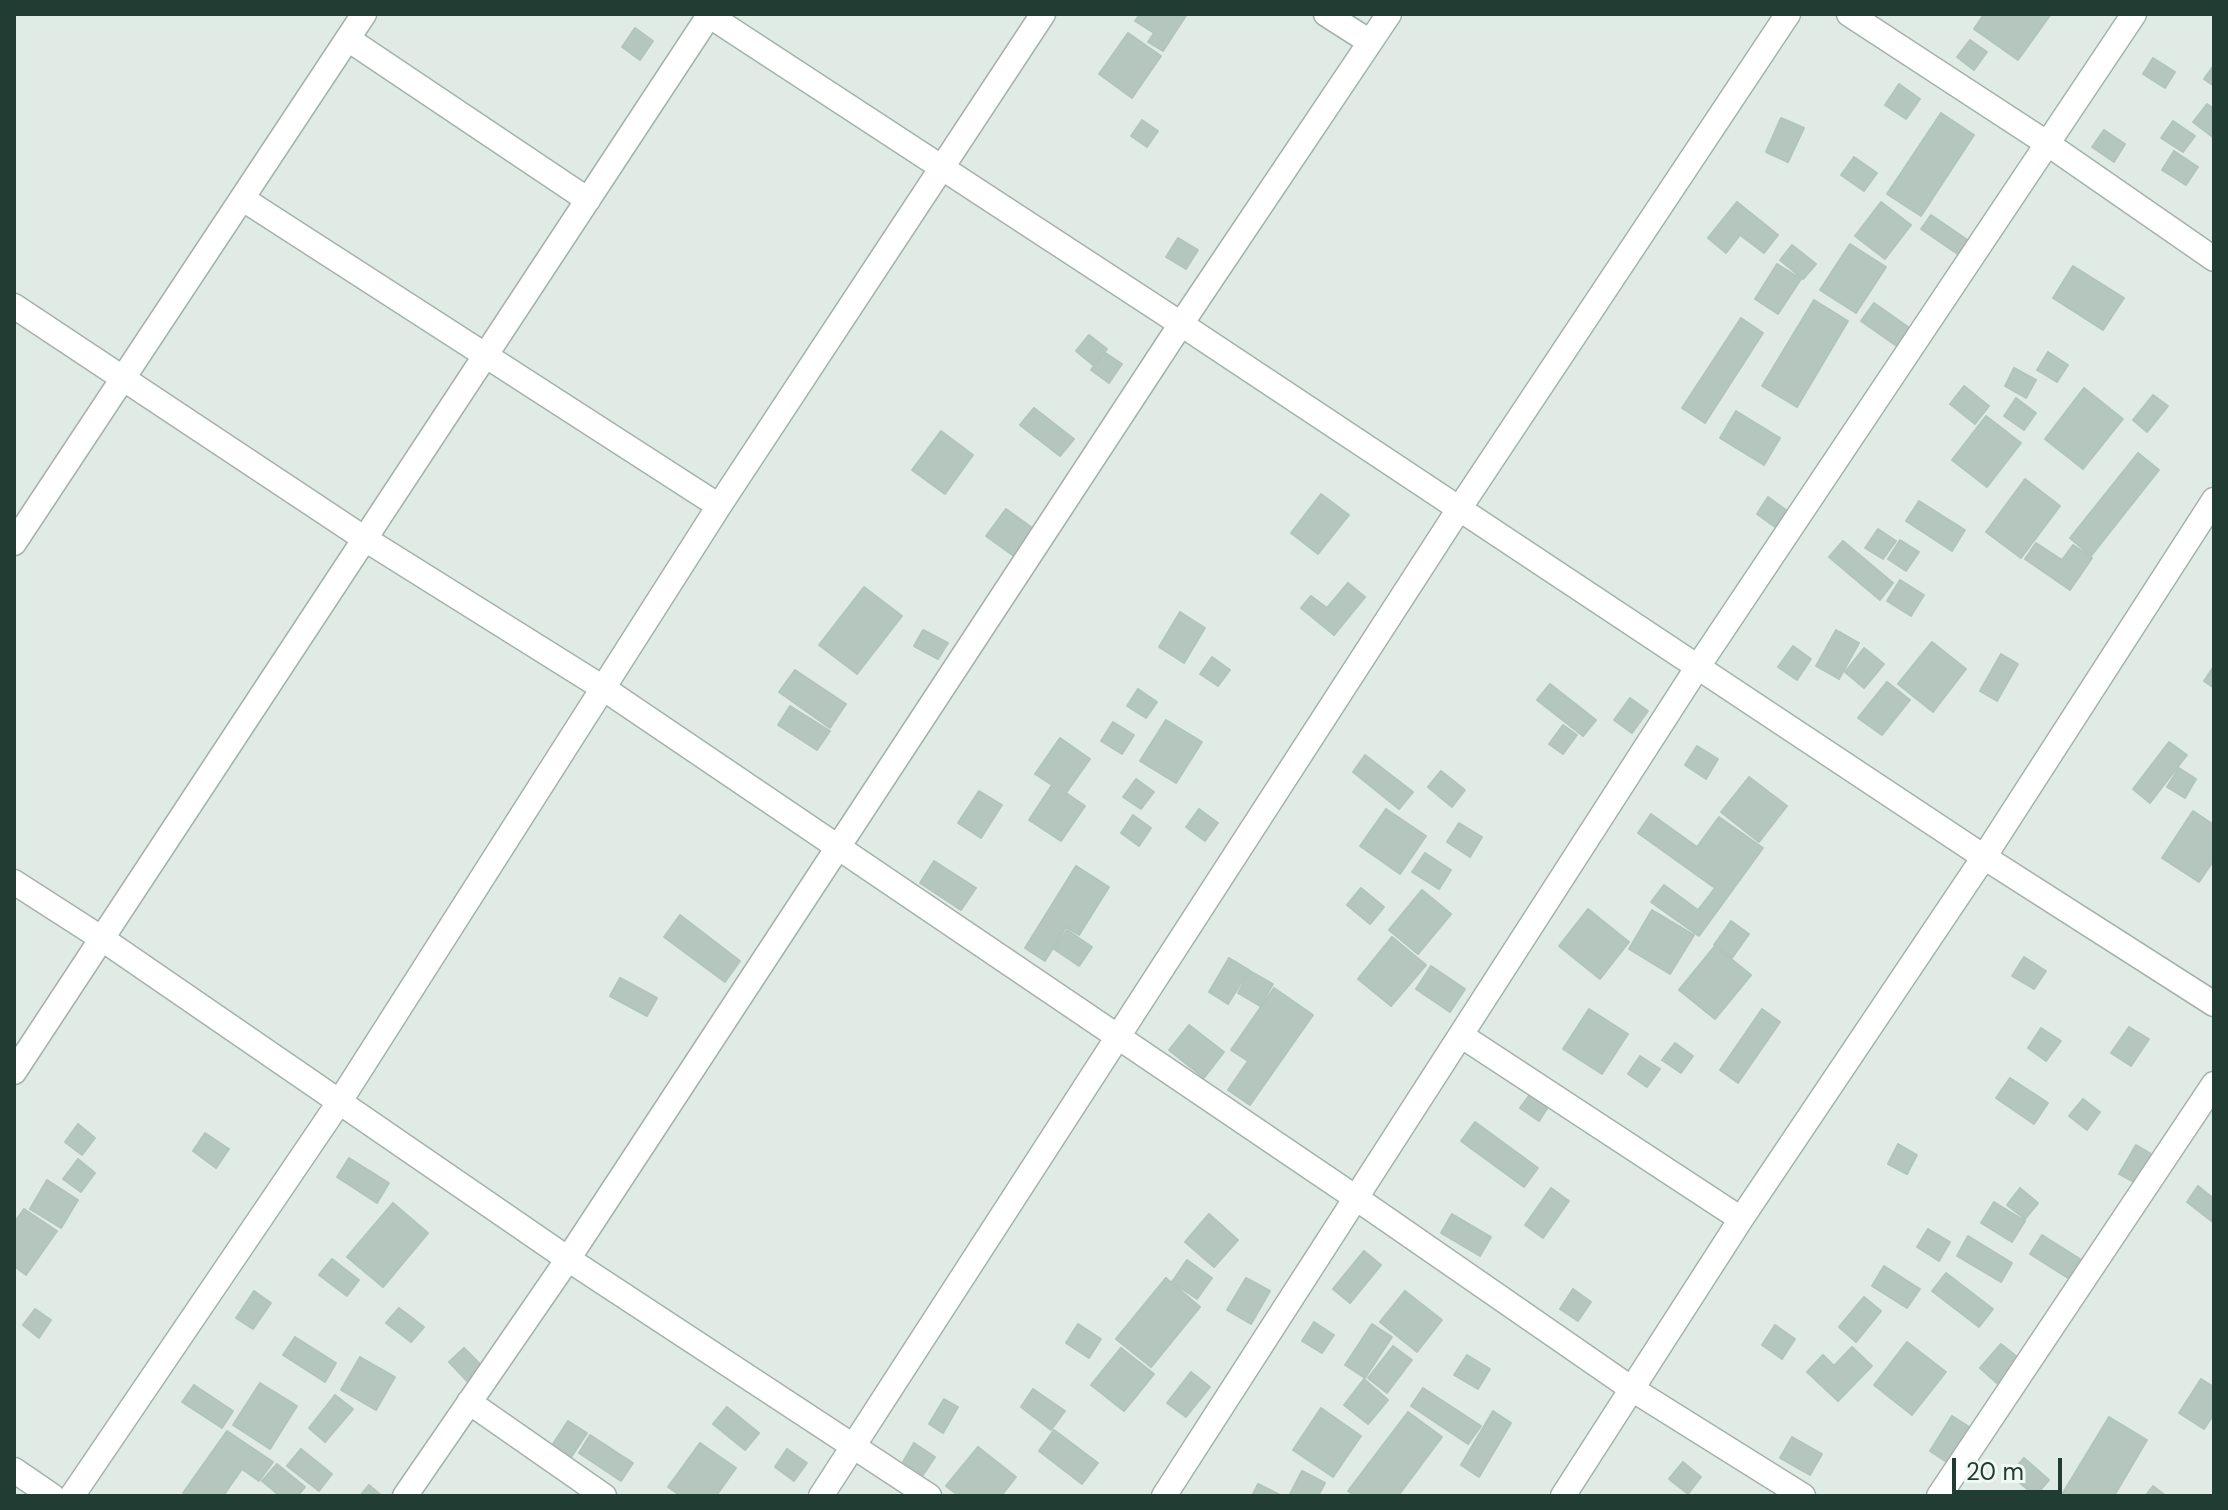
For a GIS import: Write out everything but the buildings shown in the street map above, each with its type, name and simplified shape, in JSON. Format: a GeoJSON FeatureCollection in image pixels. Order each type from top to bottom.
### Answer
{"type":"FeatureCollection","features":[{"type":"Feature","properties":{"kind":"street"},"geometry":{"type":"LineString","coordinates":[[14,543],[364,14]]}},
{"type":"Feature","properties":{"kind":"street"},"geometry":{"type":"LineString","coordinates":[[14,1072],[709,14],[1984,857],[2214,1004]]}},
{"type":"Feature","properties":{"kind":"street"},"geometry":{"type":"LineString","coordinates":[[72,1496],[340,1101],[719,506],[1043,14]]}},
{"type":"Feature","properties":{"kind":"street"},"geometry":{"type":"LineString","coordinates":[[1326,14],[1370,42]]}},
{"type":"Feature","properties":{"kind":"street"},"geometry":{"type":"LineString","coordinates":[[405,1496],[568,1259],[1181,324],[1389,14]]}},
{"type":"Feature","properties":{"kind":"street"},"geometry":{"type":"LineString","coordinates":[[821,1496],[1459,509],[1788,14]]}},
{"type":"Feature","properties":{"kind":"street"},"geometry":{"type":"LineString","coordinates":[[1849,14],[2048,144],[2214,259]]}},
{"type":"Feature","properties":{"kind":"street"},"geometry":{"type":"LineString","coordinates":[[1164,1496],[1697,668],[2134,14]]}},
{"type":"Feature","properties":{"kind":"street"},"geometry":{"type":"LineString","coordinates":[[348,39],[588,200]]}},
{"type":"Feature","properties":{"kind":"street"},"geometry":{"type":"LineString","coordinates":[[243,199],[719,506]]}},
{"type":"Feature","properties":{"kind":"street"},"geometry":{"type":"LineString","coordinates":[[14,306],[365,539],[603,688],[1356,1198],[1632,1389],[1803,1496]]}},
{"type":"Feature","properties":{"kind":"street"},"geometry":{"type":"LineString","coordinates":[[1563,1496],[1741,1219],[1984,857],[2214,500]]}},
{"type":"Feature","properties":{"kind":"street"},"geometry":{"type":"LineString","coordinates":[[14,882],[101,938],[568,1259],[929,1496]]}},
{"type":"Feature","properties":{"kind":"street"},"geometry":{"type":"LineString","coordinates":[[1462,1036],[1741,1219]]}},
{"type":"Feature","properties":{"kind":"street"},"geometry":{"type":"LineString","coordinates":[[1939,1496],[2214,1084]]}},
{"type":"Feature","properties":{"kind":"street"},"geometry":{"type":"LineString","coordinates":[[469,1402],[604,1496]]}},
{"type":"Feature","properties":{"kind":"street"},"geometry":{"type":"LineString","coordinates":[[14,1470],[52,1496]]}}]}
